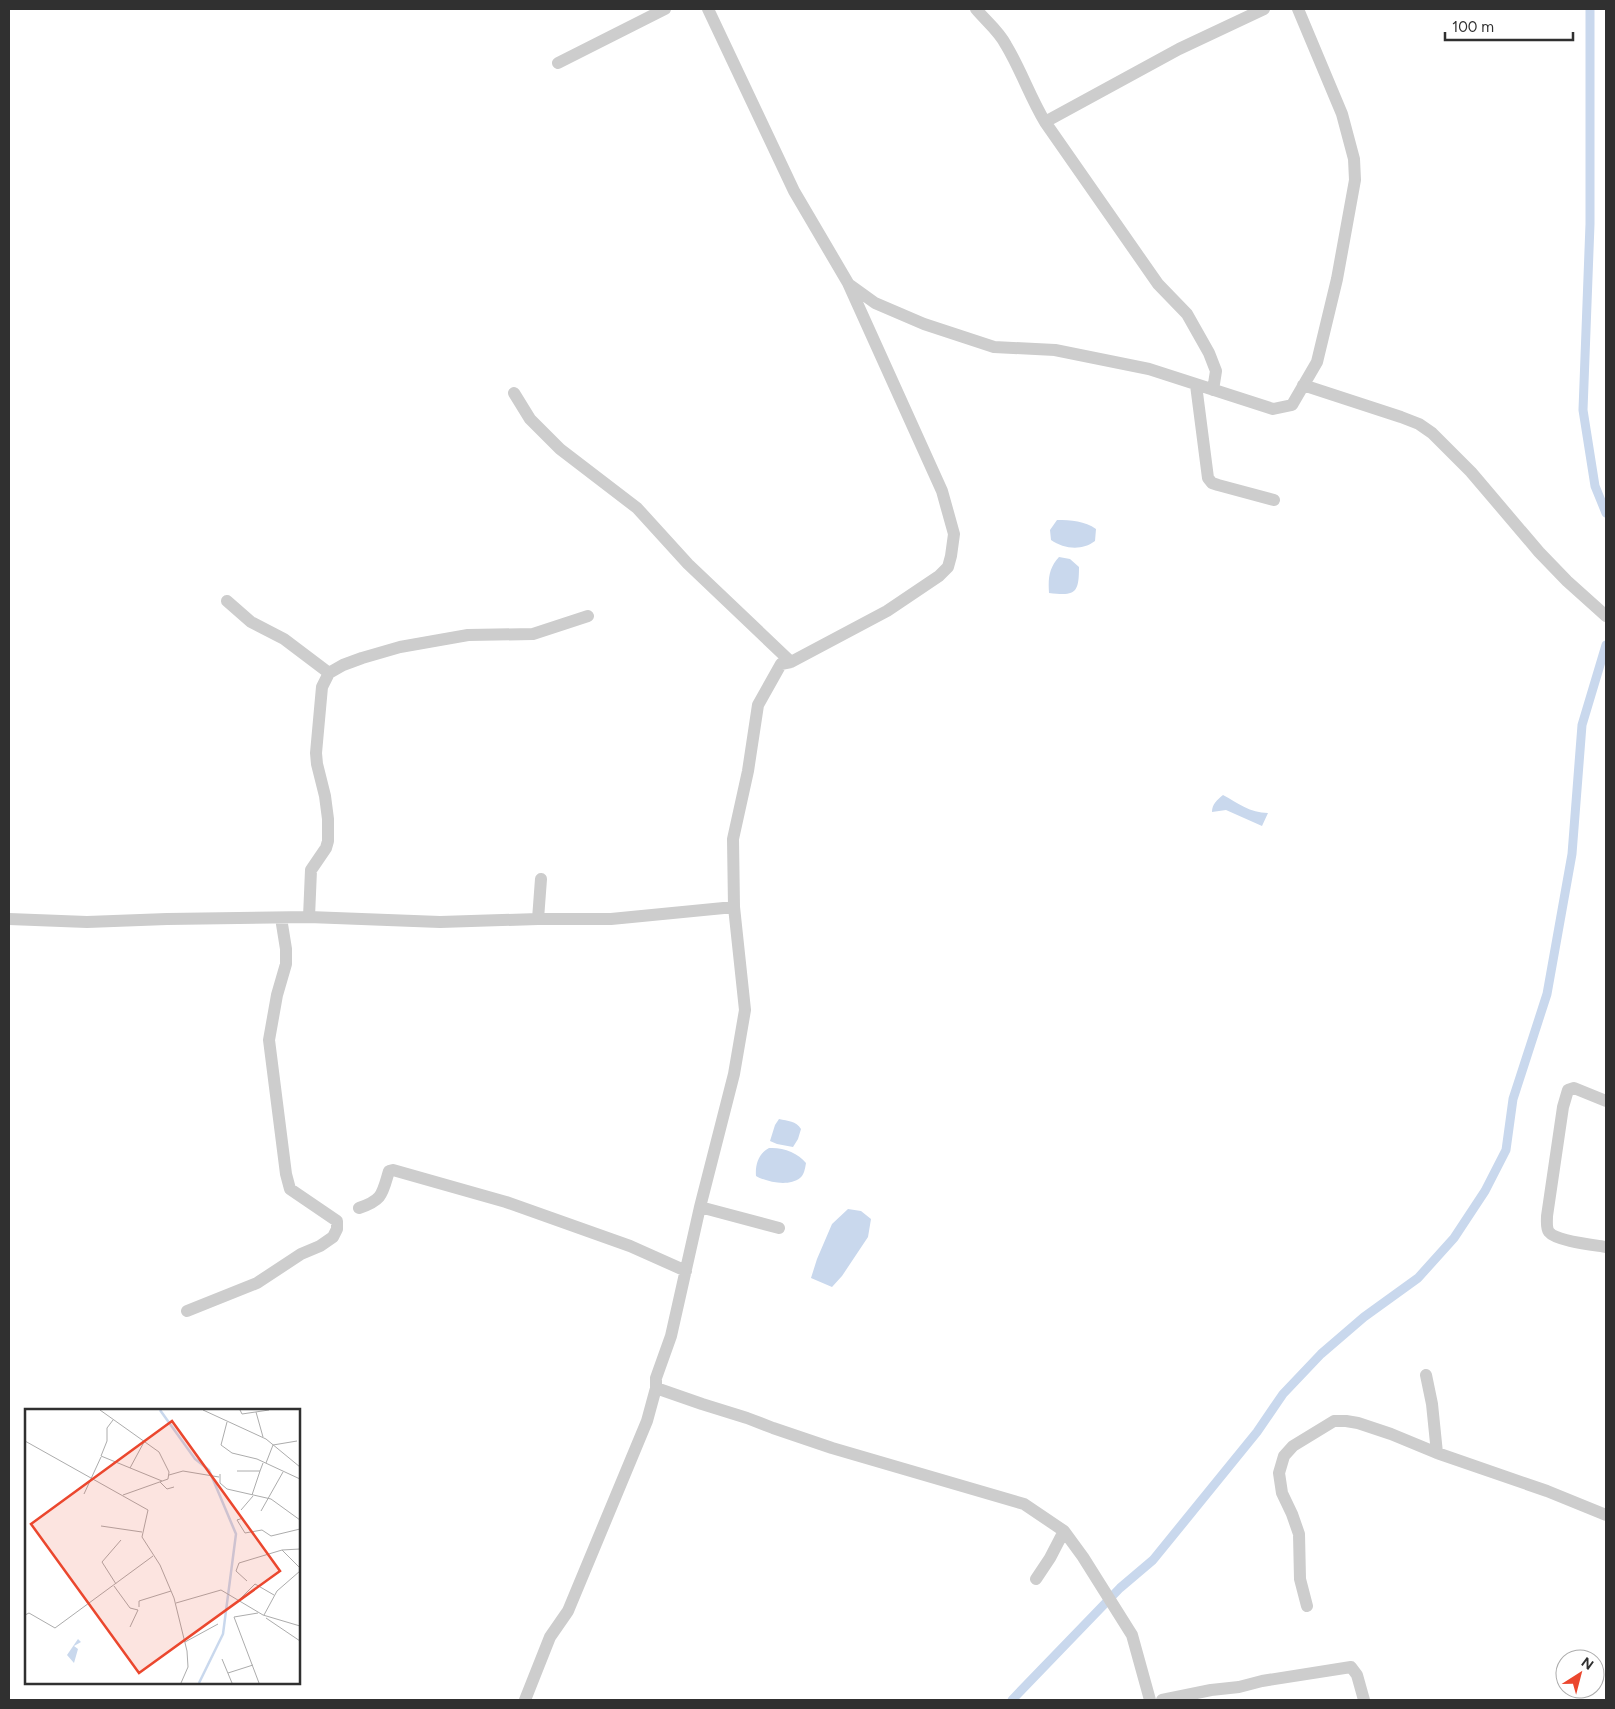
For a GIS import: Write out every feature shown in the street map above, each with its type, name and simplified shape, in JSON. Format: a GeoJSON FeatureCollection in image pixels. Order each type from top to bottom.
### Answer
{"type":"FeatureCollection","features":[{"type":"Feature","properties":{"kind":"street"},"geometry":{"type":"LineString","coordinates":[[558,63],[665,9]]}},
{"type":"Feature","properties":{"kind":"street"},"geometry":{"type":"LineString","coordinates":[[525,1700],[550,1637],[568,1611],[647,1421],[656,1388],[656,1378],[671,1336],[700,1208],[734,1074],[745,1010],[734,907],[733,839],[748,771],[758,705],[781,664],[791,662],[887,611],[939,576],[948,567],[954,534],[942,491],[848,283],[794,191],[708,9]]}},
{"type":"Feature","properties":{"kind":"street"},"geometry":{"type":"LineString","coordinates":[[976,9],[1006,44],[1033,102],[1045,122],[1158,284],[1187,314],[1209,353],[1216,371],[1213,390]]}},
{"type":"Feature","properties":{"kind":"street"},"geometry":{"type":"LineString","coordinates":[[1045,122],[1179,49],[1264,9]]}},
{"type":"Feature","properties":{"kind":"street"},"geometry":{"type":"LineString","coordinates":[[848,283],[875,303],[924,324],[994,347],[1055,350],[1150,369],[1273,409],[1292,405],[1317,362],[1337,279],[1355,180],[1354,159],[1342,114],[1298,9]]}},
{"type":"Feature","properties":{"kind":"street"},"geometry":{"type":"LineString","coordinates":[[1196,385],[1208,478],[1212,483],[1274,500]]}},
{"type":"Feature","properties":{"kind":"street"},"geometry":{"type":"LineString","coordinates":[[1303,385],[1401,417],[1419,424],[1432,432],[1471,472],[1539,552],[1606,616]]}},
{"type":"Feature","properties":{"kind":"street"},"geometry":{"type":"LineString","coordinates":[[514,393],[530,418],[560,449],[637,508],[688,564],[791,662]]}},
{"type":"Feature","properties":{"kind":"street"},"geometry":{"type":"LineString","coordinates":[[227,601],[251,622],[284,639],[329,673]]}},
{"type":"Feature","properties":{"kind":"street"},"geometry":{"type":"LineString","coordinates":[[309,917],[311,870],[326,848],[328,841],[327,811],[316,753],[322,687],[329,673],[362,658],[400,647],[468,635],[533,634],[588,616]]}},
{"type":"Feature","properties":{"kind":"street"},"geometry":{"type":"LineString","coordinates":[[538,920],[541,879]]}},
{"type":"Feature","properties":{"kind":"street"},"geometry":{"type":"LineString","coordinates":[[9,919],[87,922],[309,917],[440,922],[611,920],[734,907]]}},
{"type":"Feature","properties":{"kind":"street"},"geometry":{"type":"LineString","coordinates":[[187,1312],[257,1283],[301,1254],[320,1246],[333,1237],[337,1229],[337,1221],[290,1189],[286,1174],[269,1040],[277,995],[286,964],[286,949],[281,918]]}},
{"type":"Feature","properties":{"kind":"street"},"geometry":{"type":"LineString","coordinates":[[1606,1101],[1574,1088],[1568,1090],[1563,1107],[1547,1216],[1548,1230],[1552,1235],[1606,1247]]}},
{"type":"Feature","properties":{"kind":"street"},"geometry":{"type":"LineString","coordinates":[[359,1208],[377,1200],[383,1191],[389,1171],[393,1170],[506,1202],[630,1246],[686,1271]]}},
{"type":"Feature","properties":{"kind":"street"},"geometry":{"type":"LineString","coordinates":[[700,1208],[779,1228]]}},
{"type":"Feature","properties":{"kind":"street"},"geometry":{"type":"LineString","coordinates":[[1426,1375],[1432,1404],[1437,1453]]}},
{"type":"Feature","properties":{"kind":"street"},"geometry":{"type":"LineString","coordinates":[[656,1388],[832,1448],[1024,1504],[1064,1531],[1082,1557],[1132,1635],[1150,1700]]}},
{"type":"Feature","properties":{"kind":"street"},"geometry":{"type":"LineString","coordinates":[[1307,1606],[1300,1579],[1299,1534],[1282,1493],[1279,1473],[1284,1456],[1293,1446],[1334,1421],[1358,1423],[1391,1434],[1437,1453],[1547,1491],[1606,1515]]}},
{"type":"Feature","properties":{"kind":"street"},"geometry":{"type":"LineString","coordinates":[[1036,1579],[1050,1558],[1064,1531]]}},
{"type":"Feature","properties":{"kind":"street"},"geometry":{"type":"LineString","coordinates":[[1162,1700],[1211,1690],[1239,1687],[1262,1681],[1351,1667],[1357,1675],[1364,1700]]}},
{"type":"Feature","properties":{"kind":"water"},"geometry":{"type":"Polygon","coordinates":[[[1057,520],[1067,520],[1092,526],[1096,529],[1095,541],[1073,548],[1056,543],[1051,540],[1050,530],[1057,520]]]}},
{"type":"Feature","properties":{"kind":"water"},"geometry":{"type":"Polygon","coordinates":[[[1059,557],[1070,559],[1079,567],[1078,583],[1074,591],[1070,593],[1049,593],[1050,574],[1053,565],[1059,557]]]}},
{"type":"Feature","properties":{"kind":"water"},"geometry":{"type":"Polygon","coordinates":[[[1223,795],[1250,809],[1268,813],[1262,826],[1226,810],[1212,812],[1214,804],[1223,795]]]}},
{"type":"Feature","properties":{"kind":"water"},"geometry":{"type":"Polygon","coordinates":[[[779,1119],[794,1123],[801,1129],[793,1147],[770,1141],[779,1119]]]}},
{"type":"Feature","properties":{"kind":"water"},"geometry":{"type":"Polygon","coordinates":[[[769,1148],[785,1150],[803,1159],[806,1163],[801,1177],[795,1181],[784,1183],[771,1182],[756,1176],[758,1159],[769,1148]]]}},
{"type":"Feature","properties":{"kind":"water"},"geometry":{"type":"Polygon","coordinates":[[[848,1209],[861,1211],[871,1219],[868,1237],[842,1276],[832,1287],[811,1278],[832,1224],[848,1209]]]}},
{"type":"Feature","properties":{"kind":"waterway"},"geometry":{"type":"LineString","coordinates":[[1590,9],[1590,224],[1583,410],[1595,486],[1606,513]]}},
{"type":"Feature","properties":{"kind":"waterway"},"geometry":{"type":"LineString","coordinates":[[1012,1700],[1120,1588],[1153,1560],[1257,1432],[1283,1394],[1321,1354],[1364,1317],[1418,1278],[1454,1238],[1485,1191],[1506,1150],[1513,1099],[1547,994],[1572,854],[1582,725],[1606,645]]}}]}
